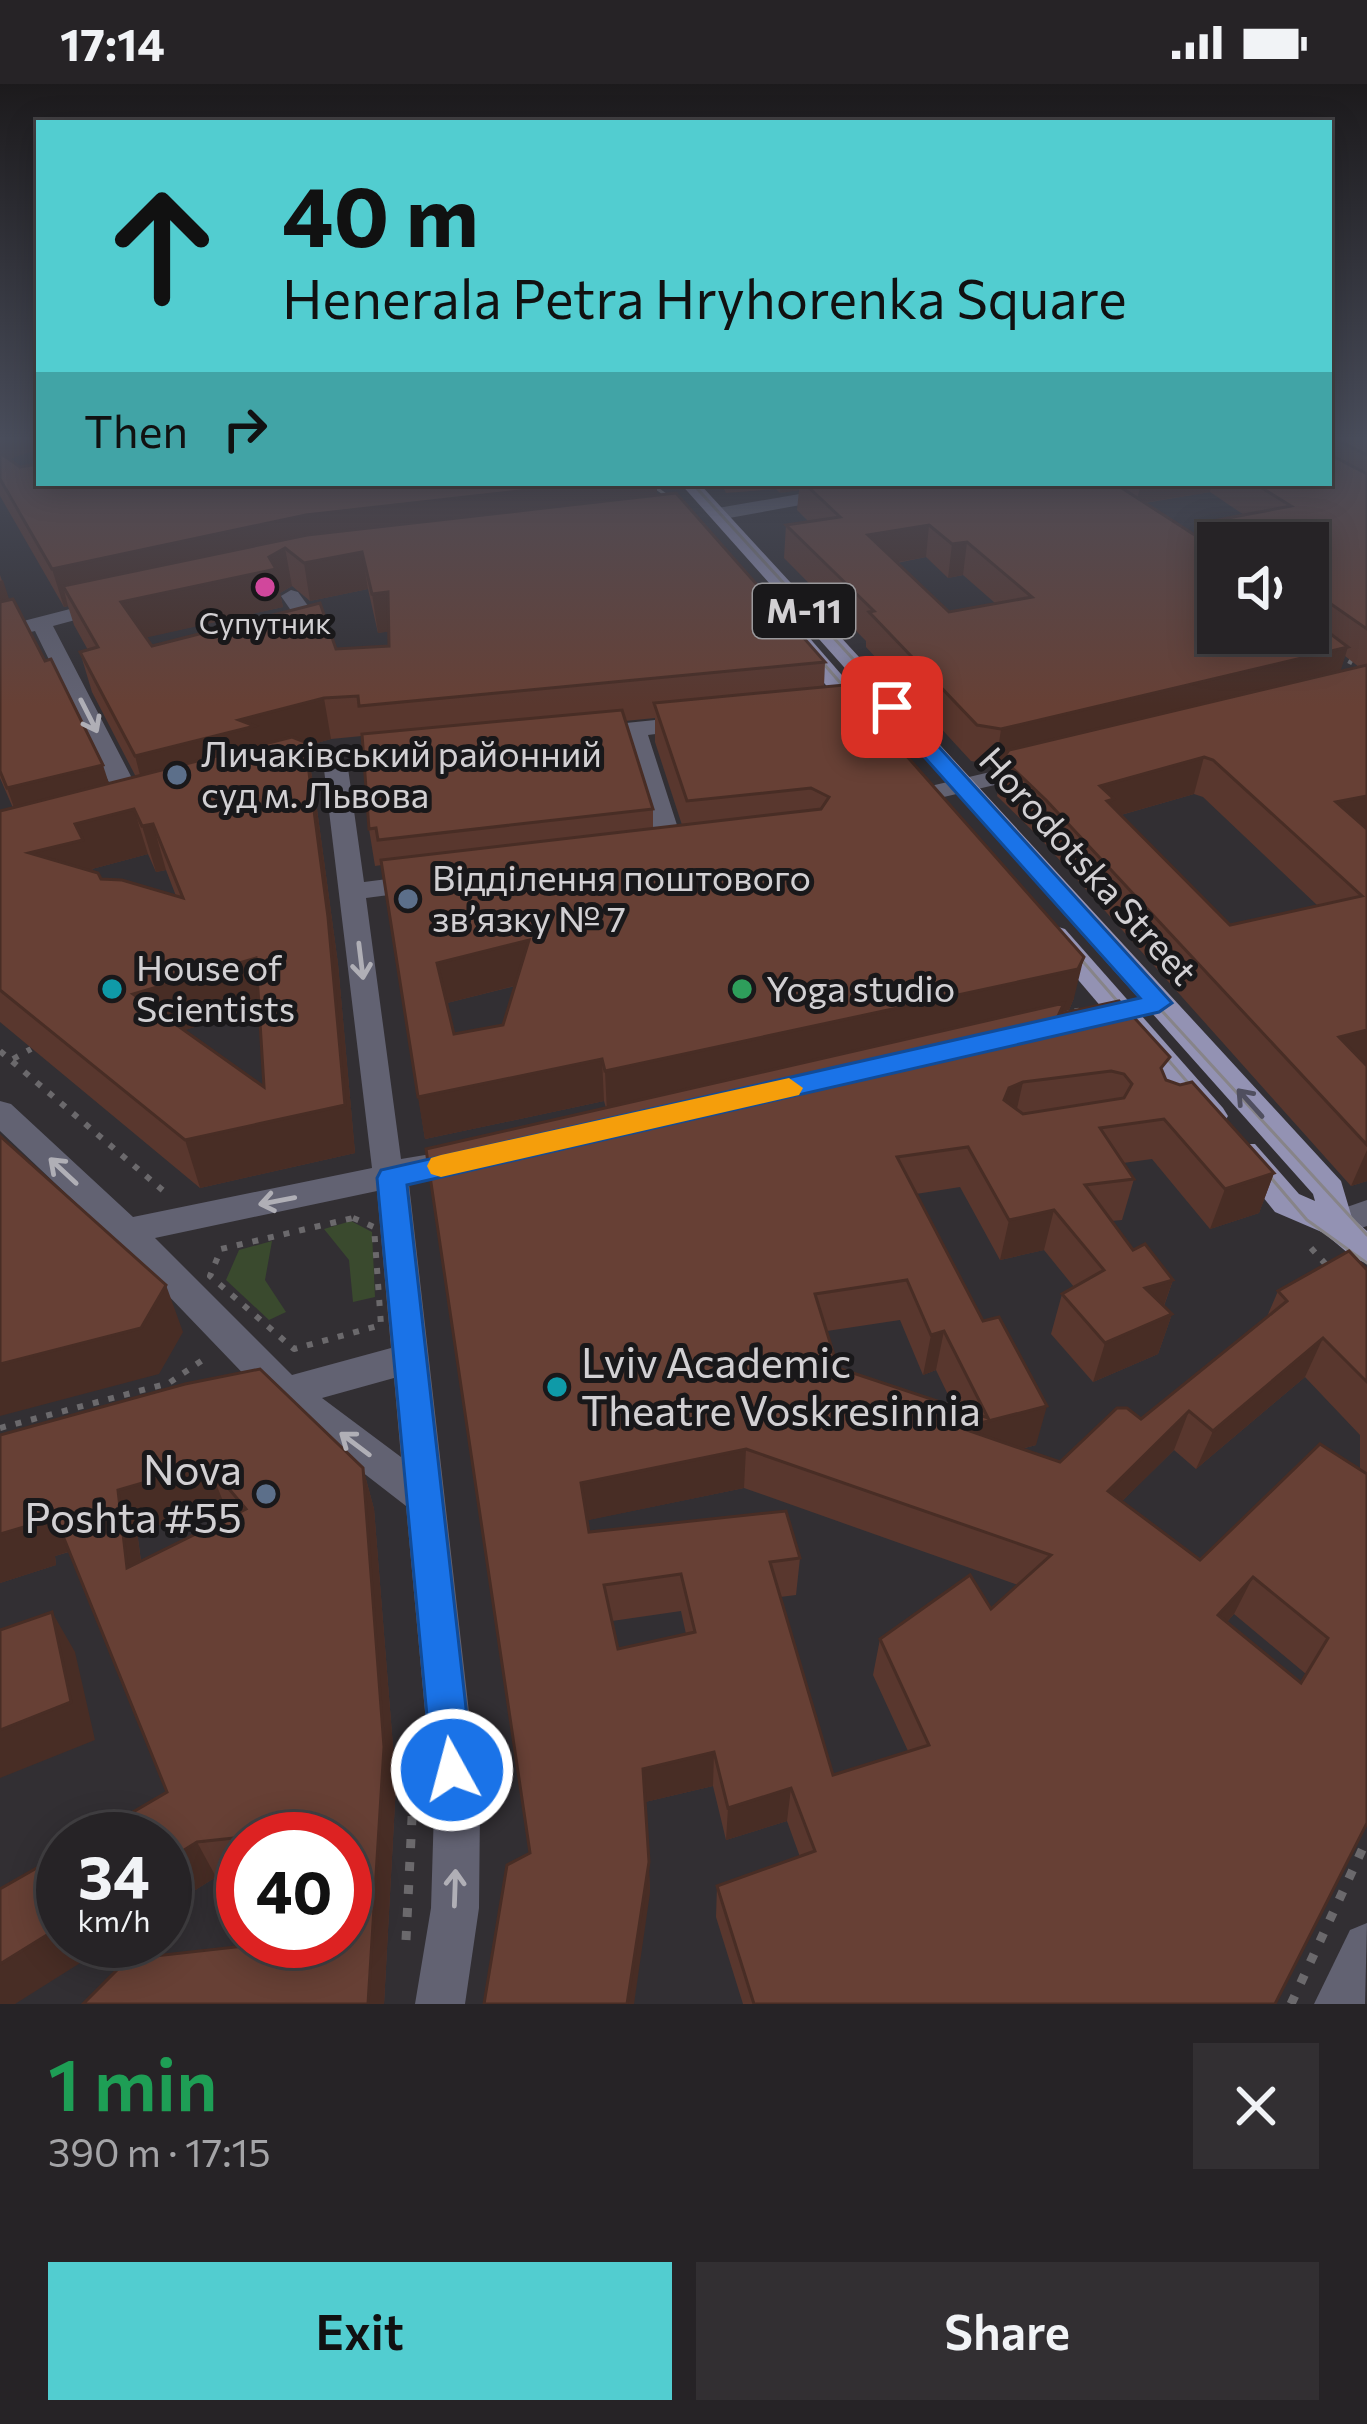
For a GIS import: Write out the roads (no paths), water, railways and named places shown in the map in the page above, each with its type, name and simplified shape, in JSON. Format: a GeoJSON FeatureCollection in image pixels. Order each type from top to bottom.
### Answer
{"type":"FeatureCollection","features":[{"type":"Feature","properties":{"kind":"main road","name":"Horodotska Street"},"geometry":{"type":"LineString","coordinates":[[714,527],[859,710],[951,815]]}},
{"type":"Feature","properties":{"kind":"main road","name":"Horodotska Street"},"geometry":{"type":"LineString","coordinates":[[715,527],[892,707],[1329,1190],[1352,1219],[1367,1250]]}},
{"type":"Feature","properties":{"kind":"main road","name":"Horodotska Street"},"geometry":{"type":"LineString","coordinates":[[1031,907],[1099,1014],[1287,1203],[1352,1219]]}},
{"type":"Feature","properties":{"kind":"main road"},"geometry":{"type":"LineString","coordinates":[[1099,1014],[1159,1003]]}},
{"type":"Feature","properties":{"kind":"street"},"geometry":{"type":"LineString","coordinates":[[283,584],[308,621]]}},
{"type":"Feature","properties":{"kind":"street"},"geometry":{"type":"LineString","coordinates":[[0,633],[134,599]]}},
{"type":"Feature","properties":{"kind":"street"},"geometry":{"type":"LineString","coordinates":[[41,622],[136,811]]}},
{"type":"Feature","properties":{"kind":"street"},"geometry":{"type":"LineString","coordinates":[[818,713],[892,707]]}},
{"type":"Feature","properties":{"kind":"street"},"geometry":{"type":"LineString","coordinates":[[566,736],[726,721]]}},
{"type":"Feature","properties":{"kind":"street"},"geometry":{"type":"LineString","coordinates":[[634,729],[673,853]]}},
{"type":"Feature","properties":{"kind":"street"},"geometry":{"type":"LineString","coordinates":[[917,776],[962,786],[1071,759]]}},
{"type":"Feature","properties":{"kind":"street"},"geometry":{"type":"LineString","coordinates":[[336,762],[385,1159],[392,1178],[457,1809],[455,1908],[440,2004]]}},
{"type":"Feature","properties":{"kind":"street"},"geometry":{"type":"LineString","coordinates":[[352,892],[464,877]]}},
{"type":"Feature","properties":{"kind":"street"},"geometry":{"type":"LineString","coordinates":[[0,1112],[127,1231],[286,1392],[423,1496]]}},
{"type":"Feature","properties":{"kind":"street"},"geometry":{"type":"LineString","coordinates":[[127,1231],[507,1151]]}},
{"type":"Feature","properties":{"kind":"street"},"geometry":{"type":"LineString","coordinates":[[209,1373],[286,1392],[408,1359]]}},
{"type":"Feature","properties":{"kind":"street"},"geometry":{"type":"LineString","coordinates":[[1339,2004],[1367,1947]]}},
{"type":"Feature","properties":{"kind":"tram line"},"geometry":{"type":"LineString","coordinates":[[732,527],[897,707],[957,787],[1367,1235]]}},
{"type":"Feature","properties":{"kind":"tram line"},"geometry":{"type":"LineString","coordinates":[[804,641],[863,709]]}},
{"type":"Feature","properties":{"kind":"tram line"},"geometry":{"type":"LineString","coordinates":[[1060,935],[1209,1107]]}},
{"type":"Feature","properties":{"kind":"tram line"},"geometry":{"type":"LineString","coordinates":[[1249,1152],[1307,1220],[1367,1263]]}},
{"type":"Feature","properties":{"kind":"place","name":"Супутник"},"geometry":{"type":"Point","coordinates":[265,587]}},
{"type":"Feature","properties":{"kind":"place","name":"Личаківський районний суд м. Львова"},"geometry":{"type":"Point","coordinates":[177,775]}},
{"type":"Feature","properties":{"kind":"place","name":"Відділення поштового зв’язку № 7"},"geometry":{"type":"Point","coordinates":[408,899]}},
{"type":"Feature","properties":{"kind":"place","name":"House of Scientists"},"geometry":{"type":"Point","coordinates":[112,989]}},
{"type":"Feature","properties":{"kind":"place","name":"Yoga studio"},"geometry":{"type":"Point","coordinates":[742,989]}},
{"type":"Feature","properties":{"kind":"place","name":"Lviv Academic Theatre Voskresinnia"},"geometry":{"type":"Point","coordinates":[557,1387]}},
{"type":"Feature","properties":{"kind":"place","name":"Nova Poshta #55"},"geometry":{"type":"Point","coordinates":[266,1494]}}]}
